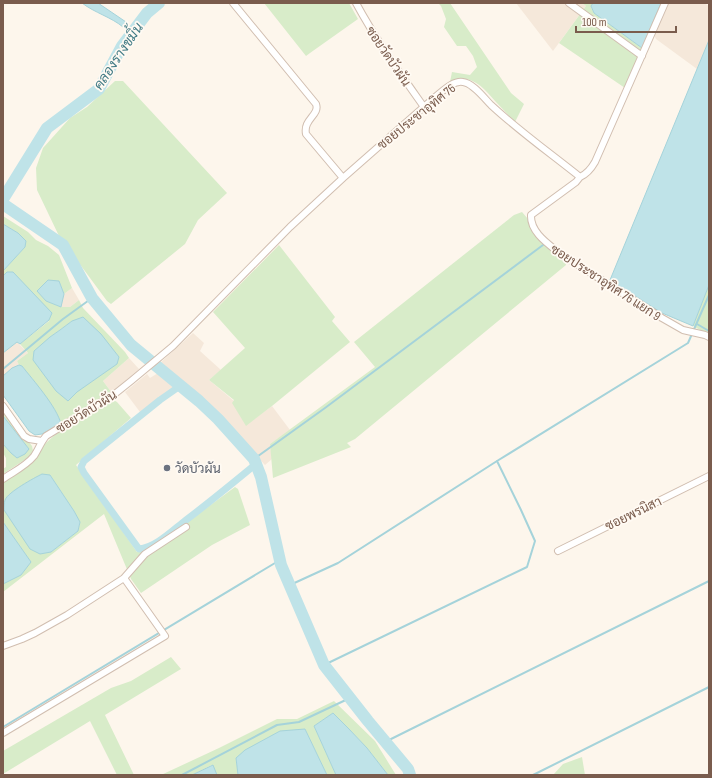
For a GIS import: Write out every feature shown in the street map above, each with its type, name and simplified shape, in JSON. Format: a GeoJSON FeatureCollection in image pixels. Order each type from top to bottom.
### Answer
{"type":"FeatureCollection","features":[{"type":"Feature","properties":{"kind":"street"},"geometry":{"type":"LineString","coordinates":[[233,3],[316,104],[316,111],[304,129],[306,134],[343,178]]}},
{"type":"Feature","properties":{"kind":"street","name":"ซอยวัดบัวผัน"},"geometry":{"type":"LineString","coordinates":[[356,3],[380,44],[424,107]]}},
{"type":"Feature","properties":{"kind":"street"},"geometry":{"type":"LineString","coordinates":[[569,3],[642,56]]}},
{"type":"Feature","properties":{"kind":"street"},"geometry":{"type":"LineString","coordinates":[[580,178],[591,169],[595,162],[665,3]]}},
{"type":"Feature","properties":{"kind":"street","name":"ซอยประชาอุทิศ 76"},"geometry":{"type":"LineString","coordinates":[[173,346],[290,227],[424,107],[457,82],[464,82],[471,85],[505,118],[580,178]]}},
{"type":"Feature","properties":{"kind":"street","name":"ซอยประชาอุทิศ 76 แยก 9"},"geometry":{"type":"LineString","coordinates":[[580,178],[531,215],[533,227],[536,231],[548,244],[562,255],[662,318],[683,330],[709,337]]}},
{"type":"Feature","properties":{"kind":"street","name":"ซอยวัดบัวผัน"},"geometry":{"type":"LineString","coordinates":[[3,479],[29,461],[46,436],[102,402],[131,381],[173,346]]}},
{"type":"Feature","properties":{"kind":"street"},"geometry":{"type":"LineString","coordinates":[[3,406],[24,436],[29,439],[42,441]]}},
{"type":"Feature","properties":{"kind":"street","name":"ซอยพรนิสา"},"geometry":{"type":"LineString","coordinates":[[558,551],[709,476]]}},
{"type":"Feature","properties":{"kind":"street"},"geometry":{"type":"LineString","coordinates":[[3,646],[35,633],[67,615],[124,578],[145,554],[186,527]]}},
{"type":"Feature","properties":{"kind":"street"},"geometry":{"type":"LineString","coordinates":[[3,733],[165,636],[124,578]]}},
{"type":"Feature","properties":{"kind":"shaded area"},"geometry":{"type":"Polygon","coordinates":[[[516,3],[582,3],[586,6],[553,51],[516,3]]]}},
{"type":"Feature","properties":{"kind":"shaded area"},"geometry":{"type":"Polygon","coordinates":[[[669,3],[704,3],[709,6],[709,40],[697,69],[656,39],[654,35],[669,3]]]}},
{"type":"Feature","properties":{"kind":"shaded area"},"geometry":{"type":"Polygon","coordinates":[[[72,288],[79,300],[70,307],[61,307],[64,294],[72,288]]]}},
{"type":"Feature","properties":{"kind":"shaded area"},"geometry":{"type":"Polygon","coordinates":[[[193,333],[204,343],[200,351],[221,370],[209,380],[234,401],[246,425],[272,406],[290,430],[270,444],[272,459],[265,465],[197,396],[159,364],[193,333]]]}},
{"type":"Feature","properties":{"kind":"shaded area"},"geometry":{"type":"Polygon","coordinates":[[[17,342],[28,353],[17,361],[19,365],[12,368],[3,376],[3,353],[17,342]]]}},
{"type":"Feature","properties":{"kind":"shaded area"},"geometry":{"type":"Polygon","coordinates":[[[129,358],[139,369],[112,393],[103,381],[129,358]]]}},
{"type":"Feature","properties":{"kind":"shaded area"},"geometry":{"type":"Polygon","coordinates":[[[158,373],[178,389],[143,416],[125,392],[147,374],[150,378],[158,373]]]}},
{"type":"Feature","properties":{"kind":"green space"},"geometry":{"type":"Polygon","coordinates":[[[264,3],[349,3],[358,19],[306,56],[264,3]]]}},
{"type":"Feature","properties":{"kind":"green space"},"geometry":{"type":"Polygon","coordinates":[[[438,3],[450,3],[511,93],[524,104],[515,122],[476,82],[457,79],[450,82],[452,72],[470,75],[477,67],[473,56],[466,46],[457,46],[444,27],[446,19],[441,6],[438,3]]]}},
{"type":"Feature","properties":{"kind":"green space"},"geometry":{"type":"Polygon","coordinates":[[[582,3],[593,3],[591,7],[594,13],[642,48],[625,88],[559,43],[586,6],[582,3]]]}},
{"type":"Feature","properties":{"kind":"green space"},"geometry":{"type":"Polygon","coordinates":[[[115,81],[123,81],[227,193],[198,220],[185,244],[111,304],[107,301],[59,236],[37,190],[36,168],[43,148],[70,118],[87,107],[115,81]]]}},
{"type":"Feature","properties":{"kind":"green space"},"geometry":{"type":"Polygon","coordinates":[[[522,212],[528,219],[536,236],[541,242],[565,261],[566,265],[355,439],[347,443],[351,447],[273,478],[270,444],[375,367],[354,342],[514,215],[522,212]]]}},
{"type":"Feature","properties":{"kind":"green space"},"geometry":{"type":"Polygon","coordinates":[[[3,216],[59,255],[72,288],[64,294],[59,281],[37,291],[46,301],[61,307],[70,307],[79,300],[83,308],[129,358],[103,381],[112,393],[61,424],[22,366],[19,365],[17,361],[28,353],[20,344],[49,321],[7,272],[3,276],[3,271],[25,247],[18,233],[3,224],[3,216]],[[72,321],[50,337],[68,400],[77,392],[72,321]]]}},
{"type":"Feature","properties":{"kind":"green space"},"geometry":{"type":"Polygon","coordinates":[[[279,245],[335,317],[332,321],[350,342],[246,426],[232,403],[234,400],[209,380],[245,348],[213,312],[279,245]]]}},
{"type":"Feature","properties":{"kind":"green space"},"geometry":{"type":"Polygon","coordinates":[[[709,284],[709,335],[693,326],[709,284]]]}},
{"type":"Feature","properties":{"kind":"green space"},"geometry":{"type":"Polygon","coordinates":[[[112,399],[117,402],[131,418],[76,465],[137,552],[141,546],[148,548],[178,529],[235,487],[238,489],[250,525],[212,545],[141,593],[131,579],[104,514],[3,592],[3,584],[21,574],[31,562],[3,522],[3,481],[56,434],[112,399]],[[50,475],[51,552],[78,531],[80,523],[74,511],[50,475]]]}},
{"type":"Feature","properties":{"kind":"green space"},"geometry":{"type":"Polygon","coordinates":[[[3,410],[32,446],[33,451],[29,457],[3,474],[3,469],[6,467],[6,458],[3,453],[3,444],[11,453],[29,449],[3,416],[3,410]]]}},
{"type":"Feature","properties":{"kind":"green space"},"geometry":{"type":"Polygon","coordinates":[[[171,657],[181,669],[105,715],[134,775],[117,775],[90,721],[3,774],[3,751],[111,688],[131,681],[171,657]]]}},
{"type":"Feature","properties":{"kind":"green space"},"geometry":{"type":"Polygon","coordinates":[[[334,701],[375,741],[396,775],[388,775],[367,748],[333,713],[314,726],[336,775],[327,775],[305,729],[236,758],[238,775],[217,775],[212,765],[192,775],[161,775],[277,719],[297,719],[334,701]]]}},
{"type":"Feature","properties":{"kind":"green space"},"geometry":{"type":"Polygon","coordinates":[[[582,757],[585,775],[553,775],[563,764],[582,757]]]}},
{"type":"Feature","properties":{"kind":"water"},"geometry":{"type":"Polygon","coordinates":[[[82,3],[98,3],[126,22],[123,27],[82,3]]]}},
{"type":"Feature","properties":{"kind":"water"},"geometry":{"type":"Polygon","coordinates":[[[593,3],[661,3],[642,48],[594,13],[591,6],[593,3]]]}},
{"type":"Feature","properties":{"kind":"water"},"geometry":{"type":"Polygon","coordinates":[[[709,40],[709,285],[693,326],[662,313],[610,280],[709,40]]]}},
{"type":"Feature","properties":{"kind":"water"},"geometry":{"type":"Polygon","coordinates":[[[3,224],[18,233],[26,241],[25,247],[3,271],[3,224]]]}},
{"type":"Feature","properties":{"kind":"water"},"geometry":{"type":"Polygon","coordinates":[[[7,272],[13,272],[52,313],[49,320],[20,344],[17,342],[3,353],[3,276],[7,272]]]}},
{"type":"Feature","properties":{"kind":"water"},"geometry":{"type":"Polygon","coordinates":[[[48,280],[59,281],[64,294],[61,307],[46,301],[37,291],[48,280]]]}},
{"type":"Feature","properties":{"kind":"water"},"geometry":{"type":"Polygon","coordinates":[[[83,317],[101,334],[119,357],[117,364],[77,392],[68,401],[56,391],[33,360],[34,351],[72,321],[83,317]]]}},
{"type":"Feature","properties":{"kind":"water"},"geometry":{"type":"Polygon","coordinates":[[[19,365],[22,366],[44,394],[59,417],[61,424],[42,434],[35,435],[29,431],[3,395],[3,376],[12,368],[19,365]]]}},
{"type":"Feature","properties":{"kind":"water"},"geometry":{"type":"Polygon","coordinates":[[[3,416],[29,449],[25,454],[17,458],[3,444],[3,416]]]}},
{"type":"Feature","properties":{"kind":"water"},"geometry":{"type":"Polygon","coordinates":[[[42,474],[50,475],[80,522],[78,531],[51,552],[40,554],[30,549],[4,508],[5,500],[11,493],[42,474]]]}},
{"type":"Feature","properties":{"kind":"water"},"geometry":{"type":"Polygon","coordinates":[[[3,522],[31,562],[21,575],[3,584],[3,522]]]}},
{"type":"Feature","properties":{"kind":"water"},"geometry":{"type":"Polygon","coordinates":[[[333,713],[367,748],[388,775],[336,775],[314,726],[333,713]]]}},
{"type":"Feature","properties":{"kind":"water"},"geometry":{"type":"Polygon","coordinates":[[[305,729],[327,775],[238,775],[236,758],[245,750],[280,731],[305,729]]]}},
{"type":"Feature","properties":{"kind":"water"},"geometry":{"type":"Polygon","coordinates":[[[213,765],[217,775],[192,775],[213,765]]]}},
{"type":"Feature","properties":{"kind":"waterway","name":"คลองรางขมิ้น"},"geometry":{"type":"LineString","coordinates":[[3,199],[47,128],[99,89],[122,46],[147,13],[159,3]]}},
{"type":"Feature","properties":{"kind":"waterway"},"geometry":{"type":"LineString","coordinates":[[3,204],[63,245],[92,298],[131,345],[199,401],[218,419],[254,459],[261,477],[281,565],[324,665],[408,769],[410,775]]}},
{"type":"Feature","properties":{"kind":"waterway"},"geometry":{"type":"LineString","coordinates":[[254,459],[325,408],[543,245]]}},
{"type":"Feature","properties":{"kind":"waterway"},"geometry":{"type":"LineString","coordinates":[[290,585],[338,563],[497,461],[688,343],[709,295]]}},
{"type":"Feature","properties":{"kind":"waterway"},"geometry":{"type":"LineString","coordinates":[[3,369],[63,319],[92,298]]}},
{"type":"Feature","properties":{"kind":"waterway"},"geometry":{"type":"LineString","coordinates":[[697,324],[709,331]]}},
{"type":"Feature","properties":{"kind":"waterway"},"geometry":{"type":"LineString","coordinates":[[180,386],[160,400],[84,461],[81,467],[139,549],[145,548],[164,538],[256,464]]}},
{"type":"Feature","properties":{"kind":"waterway"},"geometry":{"type":"LineString","coordinates":[[324,665],[527,567],[535,541],[497,461]]}},
{"type":"Feature","properties":{"kind":"waterway"},"geometry":{"type":"LineString","coordinates":[[3,727],[280,560]]}},
{"type":"Feature","properties":{"kind":"waterway"},"geometry":{"type":"LineString","coordinates":[[385,742],[709,581]]}},
{"type":"Feature","properties":{"kind":"waterway"},"geometry":{"type":"LineString","coordinates":[[533,775],[709,687]]}},
{"type":"Feature","properties":{"kind":"waterway"},"geometry":{"type":"LineString","coordinates":[[182,775],[277,725],[299,722],[350,698]]}},
{"type":"Feature","properties":{"kind":"place","name":"วัดบัวผัน"},"geometry":{"type":"Point","coordinates":[167,468]}}]}
